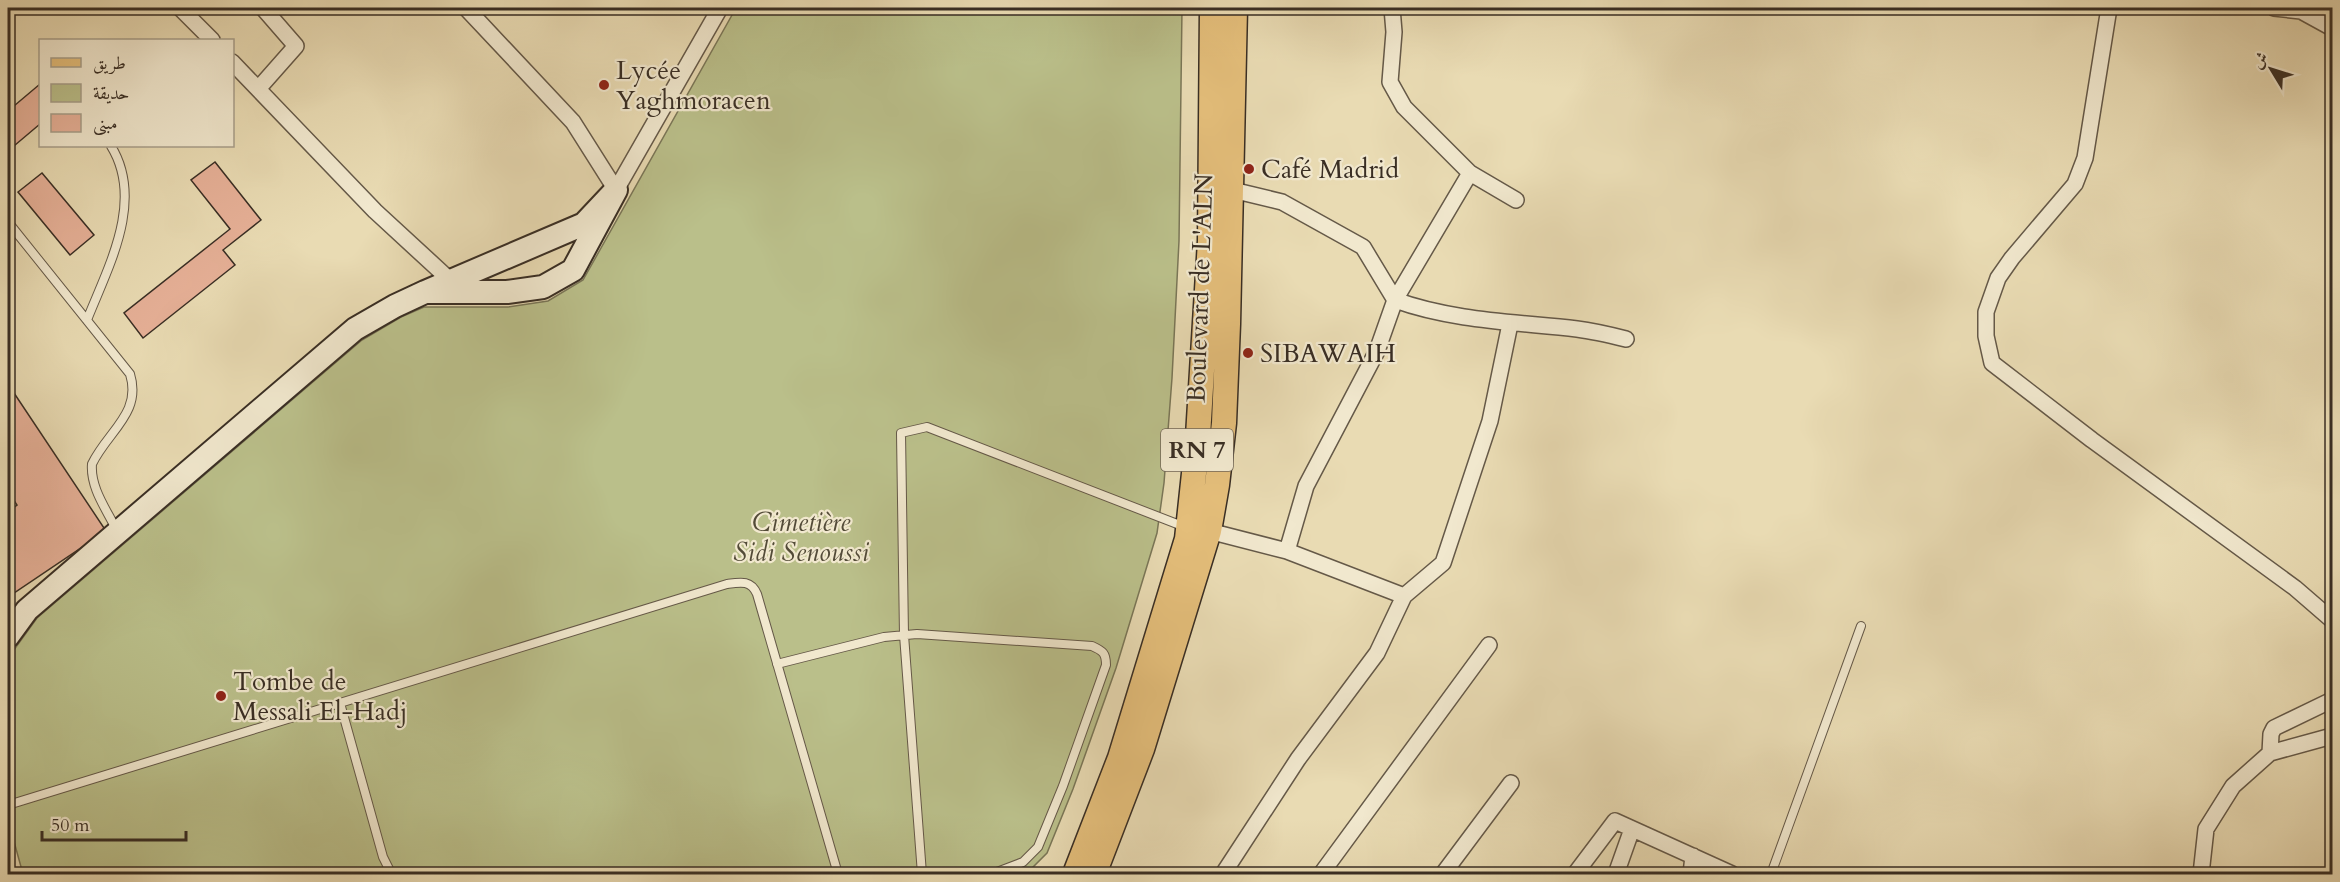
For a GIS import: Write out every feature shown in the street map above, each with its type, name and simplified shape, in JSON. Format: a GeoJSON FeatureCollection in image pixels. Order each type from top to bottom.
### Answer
{"type":"FeatureCollection","features":[{"type":"Feature","properties":{"kind":"main road","name":"Boulevard de L'ALN"},"geometry":{"type":"LineString","coordinates":[[1212,8],[1221,188]]}},
{"type":"Feature","properties":{"kind":"main road","name":"Boulevard de L'ALN"},"geometry":{"type":"LineString","coordinates":[[1094,874],[1142,749],[1199,529],[1210,241],[1221,188],[1235,8]]}},
{"type":"Feature","properties":{"kind":"main road","name":"Boulevard de L'ALN"},"geometry":{"type":"LineString","coordinates":[[1075,874],[1120,758],[1187,539],[1199,529]]}},
{"type":"Feature","properties":{"kind":"main road"},"geometry":{"type":"LineString","coordinates":[[1058,874],[1089,840]]}},
{"type":"Feature","properties":{"kind":"street"},"geometry":{"type":"LineString","coordinates":[[180,8],[211,39]]}},
{"type":"Feature","properties":{"kind":"street"},"geometry":{"type":"LineString","coordinates":[[258,89],[296,46],[263,8]]}},
{"type":"Feature","properties":{"kind":"street"},"geometry":{"type":"LineString","coordinates":[[425,292],[507,292],[543,287],[573,270],[720,8]]}},
{"type":"Feature","properties":{"kind":"street"},"geometry":{"type":"LineString","coordinates":[[1392,8],[1395,32],[1390,82],[1404,107],[1470,173],[1516,200]]}},
{"type":"Feature","properties":{"kind":"street"},"geometry":{"type":"LineString","coordinates":[[2109,8],[2085,158],[2075,184],[2012,258],[1998,278],[1986,312],[1986,336],[1992,363],[2092,440],[2295,588],[2332,620]]}},
{"type":"Feature","properties":{"kind":"street"},"geometry":{"type":"LineString","coordinates":[[2274,8],[2304,9],[2332,28]]}},
{"type":"Feature","properties":{"kind":"street"},"geometry":{"type":"LineString","coordinates":[[472,10],[573,122],[616,190]]}},
{"type":"Feature","properties":{"kind":"street"},"geometry":{"type":"LineString","coordinates":[[234,64],[375,211],[451,281]]}},
{"type":"Feature","properties":{"kind":"street"},"geometry":{"type":"LineString","coordinates":[[1287,551],[1306,486],[1377,351],[1395,300],[1470,173]]}},
{"type":"Feature","properties":{"kind":"street"},"geometry":{"type":"LineString","coordinates":[[1221,188],[1282,201],[1363,247],[1395,300],[1417,308],[1510,324],[1578,329],[1626,339]]}},
{"type":"Feature","properties":{"kind":"street"},"geometry":{"type":"LineString","coordinates":[[8,636],[27,610],[355,329],[425,292],[584,224],[616,190]]}},
{"type":"Feature","properties":{"kind":"street"},"geometry":{"type":"LineString","coordinates":[[1222,874],[1298,759],[1377,653],[1404,596],[1443,563],[1490,421],[1510,324]]}},
{"type":"Feature","properties":{"kind":"street"},"geometry":{"type":"LineString","coordinates":[[1199,529],[1287,551],[1404,596]]}},
{"type":"Feature","properties":{"kind":"street"},"geometry":{"type":"LineString","coordinates":[[1321,874],[1489,645]]}},
{"type":"Feature","properties":{"kind":"street"},"geometry":{"type":"LineString","coordinates":[[2270,753],[2271,734],[2274,728],[2332,700]]}},
{"type":"Feature","properties":{"kind":"street"},"geometry":{"type":"LineString","coordinates":[[2201,874],[2206,830],[2233,786],[2270,753],[2332,736]]}},
{"type":"Feature","properties":{"kind":"street"},"geometry":{"type":"LineString","coordinates":[[1443,874],[1511,783]]}},
{"type":"Feature","properties":{"kind":"street"},"geometry":{"type":"LineString","coordinates":[[1575,874],[1615,821],[1732,874]]}},
{"type":"Feature","properties":{"kind":"street"},"geometry":{"type":"LineString","coordinates":[[1616,874],[1632,829]]}},
{"type":"Feature","properties":{"kind":"street"},"geometry":{"type":"LineString","coordinates":[[1691,874],[1693,856]]}},
{"type":"Feature","properties":{"kind":"lane"},"geometry":{"type":"LineString","coordinates":[[87,320],[116,248],[124,218],[125,190],[121,167],[111,147]]}},
{"type":"Feature","properties":{"kind":"lane"},"geometry":{"type":"LineString","coordinates":[[8,222],[130,374],[134,386],[134,398],[92,464],[94,486],[117,532]]}},
{"type":"Feature","properties":{"kind":"lane"},"geometry":{"type":"LineString","coordinates":[[922,874],[904,635],[901,433],[927,427],[1199,529]]}},
{"type":"Feature","properties":{"kind":"lane"},"geometry":{"type":"LineString","coordinates":[[8,805],[728,584],[745,582],[754,587],[757,594],[838,874]]}},
{"type":"Feature","properties":{"kind":"lane"},"geometry":{"type":"LineString","coordinates":[[1771,874],[1861,626]]}},
{"type":"Feature","properties":{"kind":"lane"},"geometry":{"type":"LineString","coordinates":[[777,664],[884,637],[917,634],[1092,646],[1105,654],[1106,665],[1096,694],[1038,847],[1023,862],[1006,869],[997,872],[961,874]]}},
{"type":"Feature","properties":{"kind":"lane"},"geometry":{"type":"LineString","coordinates":[[340,703],[383,857],[390,871],[396,874]]}},
{"type":"Feature","properties":{"kind":"green space","name":"Cimetière Sidi Senoussi"},"geometry":{"type":"Polygon","coordinates":[[[736,8],[1182,8],[1179,241],[1172,378],[1164,483],[1157,533],[1116,668],[1073,789],[1047,853],[1029,871],[1019,874],[23,874],[8,820],[8,658],[37,618],[362,340],[401,317],[424,307],[508,307],[548,301],[583,280],[736,8]]]}},
{"type":"Feature","properties":{"kind":"building"},"geometry":{"type":"Polygon","coordinates":[[[39,85],[39,125],[8,151],[8,111],[39,85]]]}},
{"type":"Feature","properties":{"kind":"building"},"geometry":{"type":"Polygon","coordinates":[[[215,162],[261,220],[223,250],[235,265],[143,338],[124,313],[230,229],[191,180],[215,162]]]}},
{"type":"Feature","properties":{"kind":"building"},"geometry":{"type":"Polygon","coordinates":[[[42,173],[94,235],[70,255],[18,192],[42,173]]]}},
{"type":"Feature","properties":{"kind":"building"},"geometry":{"type":"Polygon","coordinates":[[[8,384],[106,531],[8,597],[8,512],[17,505],[8,491],[8,384]]]}},
{"type":"Feature","properties":{"kind":"place","name":"Lycée Yaghmoracen"},"geometry":{"type":"Point","coordinates":[604,85]}},
{"type":"Feature","properties":{"kind":"place","name":"Café Madrid"},"geometry":{"type":"Point","coordinates":[1249,169]}},
{"type":"Feature","properties":{"kind":"place","name":"SIBAWAIH"},"geometry":{"type":"Point","coordinates":[1248,353]}},
{"type":"Feature","properties":{"kind":"place","name":"Tombe de Messali El-Hadj"},"geometry":{"type":"Point","coordinates":[221,696]}}]}
